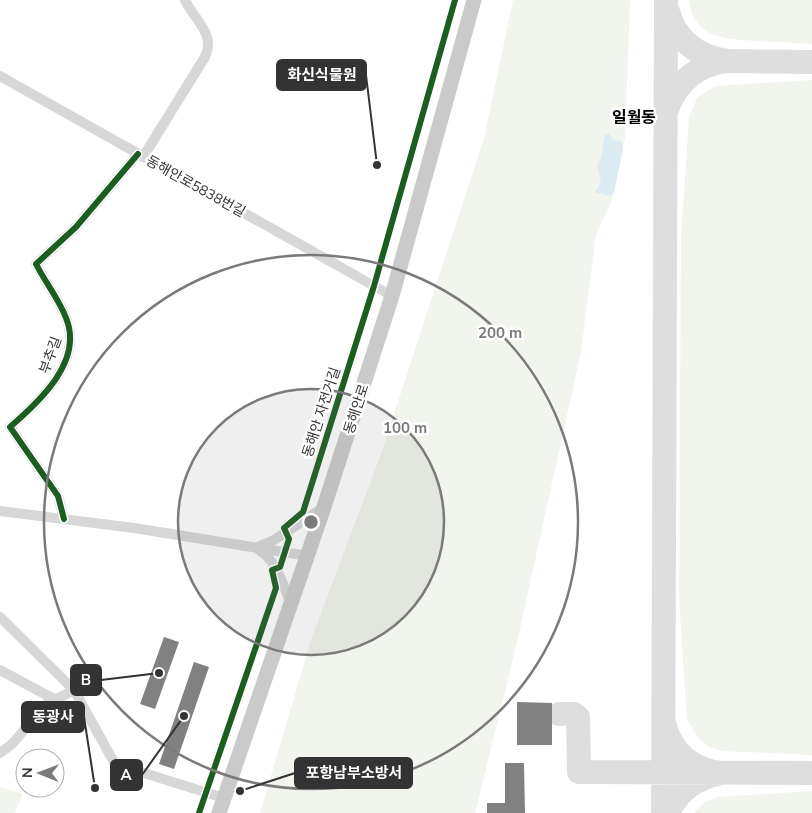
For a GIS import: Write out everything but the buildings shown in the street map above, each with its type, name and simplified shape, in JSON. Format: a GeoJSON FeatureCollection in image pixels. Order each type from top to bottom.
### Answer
{"type":"FeatureCollection","features":[{"type":"Feature","properties":{"kind":"main road","name":"동해안로"},"geometry":{"type":"LineString","coordinates":[[219,813],[308,556],[392,296],[474,0]]}},
{"type":"Feature","properties":{"kind":"street","name":"부추길"},"geometry":{"type":"LineString","coordinates":[[64,519],[58,496],[10,427],[36,403],[56,380],[70,342],[66,317],[36,264],[76,227],[141,155],[205,57],[210,46],[209,38],[186,0]]}},
{"type":"Feature","properties":{"kind":"street","name":"동해안로5838번길"},"geometry":{"type":"LineString","coordinates":[[0,76],[392,296]]}},
{"type":"Feature","properties":{"kind":"street"},"geometry":{"type":"LineString","coordinates":[[256,548],[274,540],[324,507]]}},
{"type":"Feature","properties":{"kind":"street"},"geometry":{"type":"LineString","coordinates":[[0,511],[308,556]]}},
{"type":"Feature","properties":{"kind":"street"},"geometry":{"type":"LineString","coordinates":[[256,548],[269,557],[276,568],[291,604]]}},
{"type":"Feature","properties":{"kind":"street"},"geometry":{"type":"LineString","coordinates":[[0,616],[74,690],[115,764],[224,798]]}},
{"type":"Feature","properties":{"kind":"street"},"geometry":{"type":"LineString","coordinates":[[0,670],[54,699]]}},
{"type":"Feature","properties":{"kind":"street"},"geometry":{"type":"LineString","coordinates":[[0,753],[12,744],[54,699],[74,690]]}},
{"type":"Feature","properties":{"kind":"shaded area"},"geometry":{"type":"Polygon","coordinates":[[[513,0],[630,0],[625,138],[612,200],[596,235],[581,352],[515,651],[475,813],[260,813],[311,640],[381,454],[484,138],[513,0]]]}},
{"type":"Feature","properties":{"kind":"shaded area"},"geometry":{"type":"Polygon","coordinates":[[[689,0],[812,0],[812,44],[734,39],[713,34],[704,30],[697,23],[689,0]]]}},
{"type":"Feature","properties":{"kind":"shaded area"},"geometry":{"type":"Polygon","coordinates":[[[812,80],[812,755],[723,751],[709,747],[698,738],[687,719],[679,599],[681,237],[689,118],[697,98],[715,86],[812,80]]]}},
{"type":"Feature","properties":{"kind":"shaded area"},"geometry":{"type":"Polygon","coordinates":[[[605,134],[609,134],[614,140],[621,141],[623,149],[614,192],[609,196],[595,192],[601,182],[597,166],[601,158],[605,134]]]}},
{"type":"Feature","properties":{"kind":"shaded area"},"geometry":{"type":"Polygon","coordinates":[[[0,787],[15,792],[15,798],[21,798],[15,813],[0,813],[0,787]]]}},
{"type":"Feature","properties":{"kind":"shaded area"},"geometry":{"type":"Polygon","coordinates":[[[812,791],[812,813],[694,813],[705,802],[718,797],[812,791]]]}},
{"type":"Feature","properties":{"kind":"taxiway"},"geometry":{"type":"LineString","coordinates":[[663,813],[666,0]]}},
{"type":"Feature","properties":{"kind":"taxiway"},"geometry":{"type":"LineString","coordinates":[[667,109],[671,99],[690,76],[707,66],[727,61],[707,56],[690,46],[677,31],[668,12]]}},
{"type":"Feature","properties":{"kind":"taxiway"},"geometry":{"type":"LineString","coordinates":[[727,61],[812,62]]}},
{"type":"Feature","properties":{"kind":"taxiway"},"geometry":{"type":"LineString","coordinates":[[559,714],[574,714],[578,717],[579,772],[812,773]]}},
{"type":"Feature","properties":{"kind":"taxiway"},"geometry":{"type":"LineString","coordinates":[[665,726],[668,736],[678,752],[685,758],[701,768],[721,773],[704,778],[689,786],[677,798],[668,813]]}},
{"type":"Feature","properties":{"kind":"cycle path","name":"동해안 자전거길"},"geometry":{"type":"LineString","coordinates":[[199,813],[276,588],[272,570],[280,567],[289,539],[284,528],[303,512],[374,286],[455,0]]}},
{"type":"Feature","properties":{"kind":"cycle path"},"geometry":{"type":"LineString","coordinates":[[64,519],[58,496],[10,427],[34,405],[56,379],[64,365],[69,350],[70,334],[66,318],[60,304],[36,264],[76,227],[138,154]]}},
{"type":"Feature","properties":{"kind":"place","name":"화신식물원"},"geometry":{"type":"Point","coordinates":[377,165]}},
{"type":"Feature","properties":{"kind":"place","name":"B"},"geometry":{"type":"Point","coordinates":[159,673]}},
{"type":"Feature","properties":{"kind":"place","name":"A"},"geometry":{"type":"Point","coordinates":[184,716]}},
{"type":"Feature","properties":{"kind":"place","name":"동광사"},"geometry":{"type":"Point","coordinates":[95,788]}},
{"type":"Feature","properties":{"kind":"place","name":"포항남부소방서"},"geometry":{"type":"Point","coordinates":[240,791]}},
{"type":"Feature","properties":{"kind":"district","name":"일월동"},"geometry":{"type":"Point","coordinates":[634,117]}}]}
